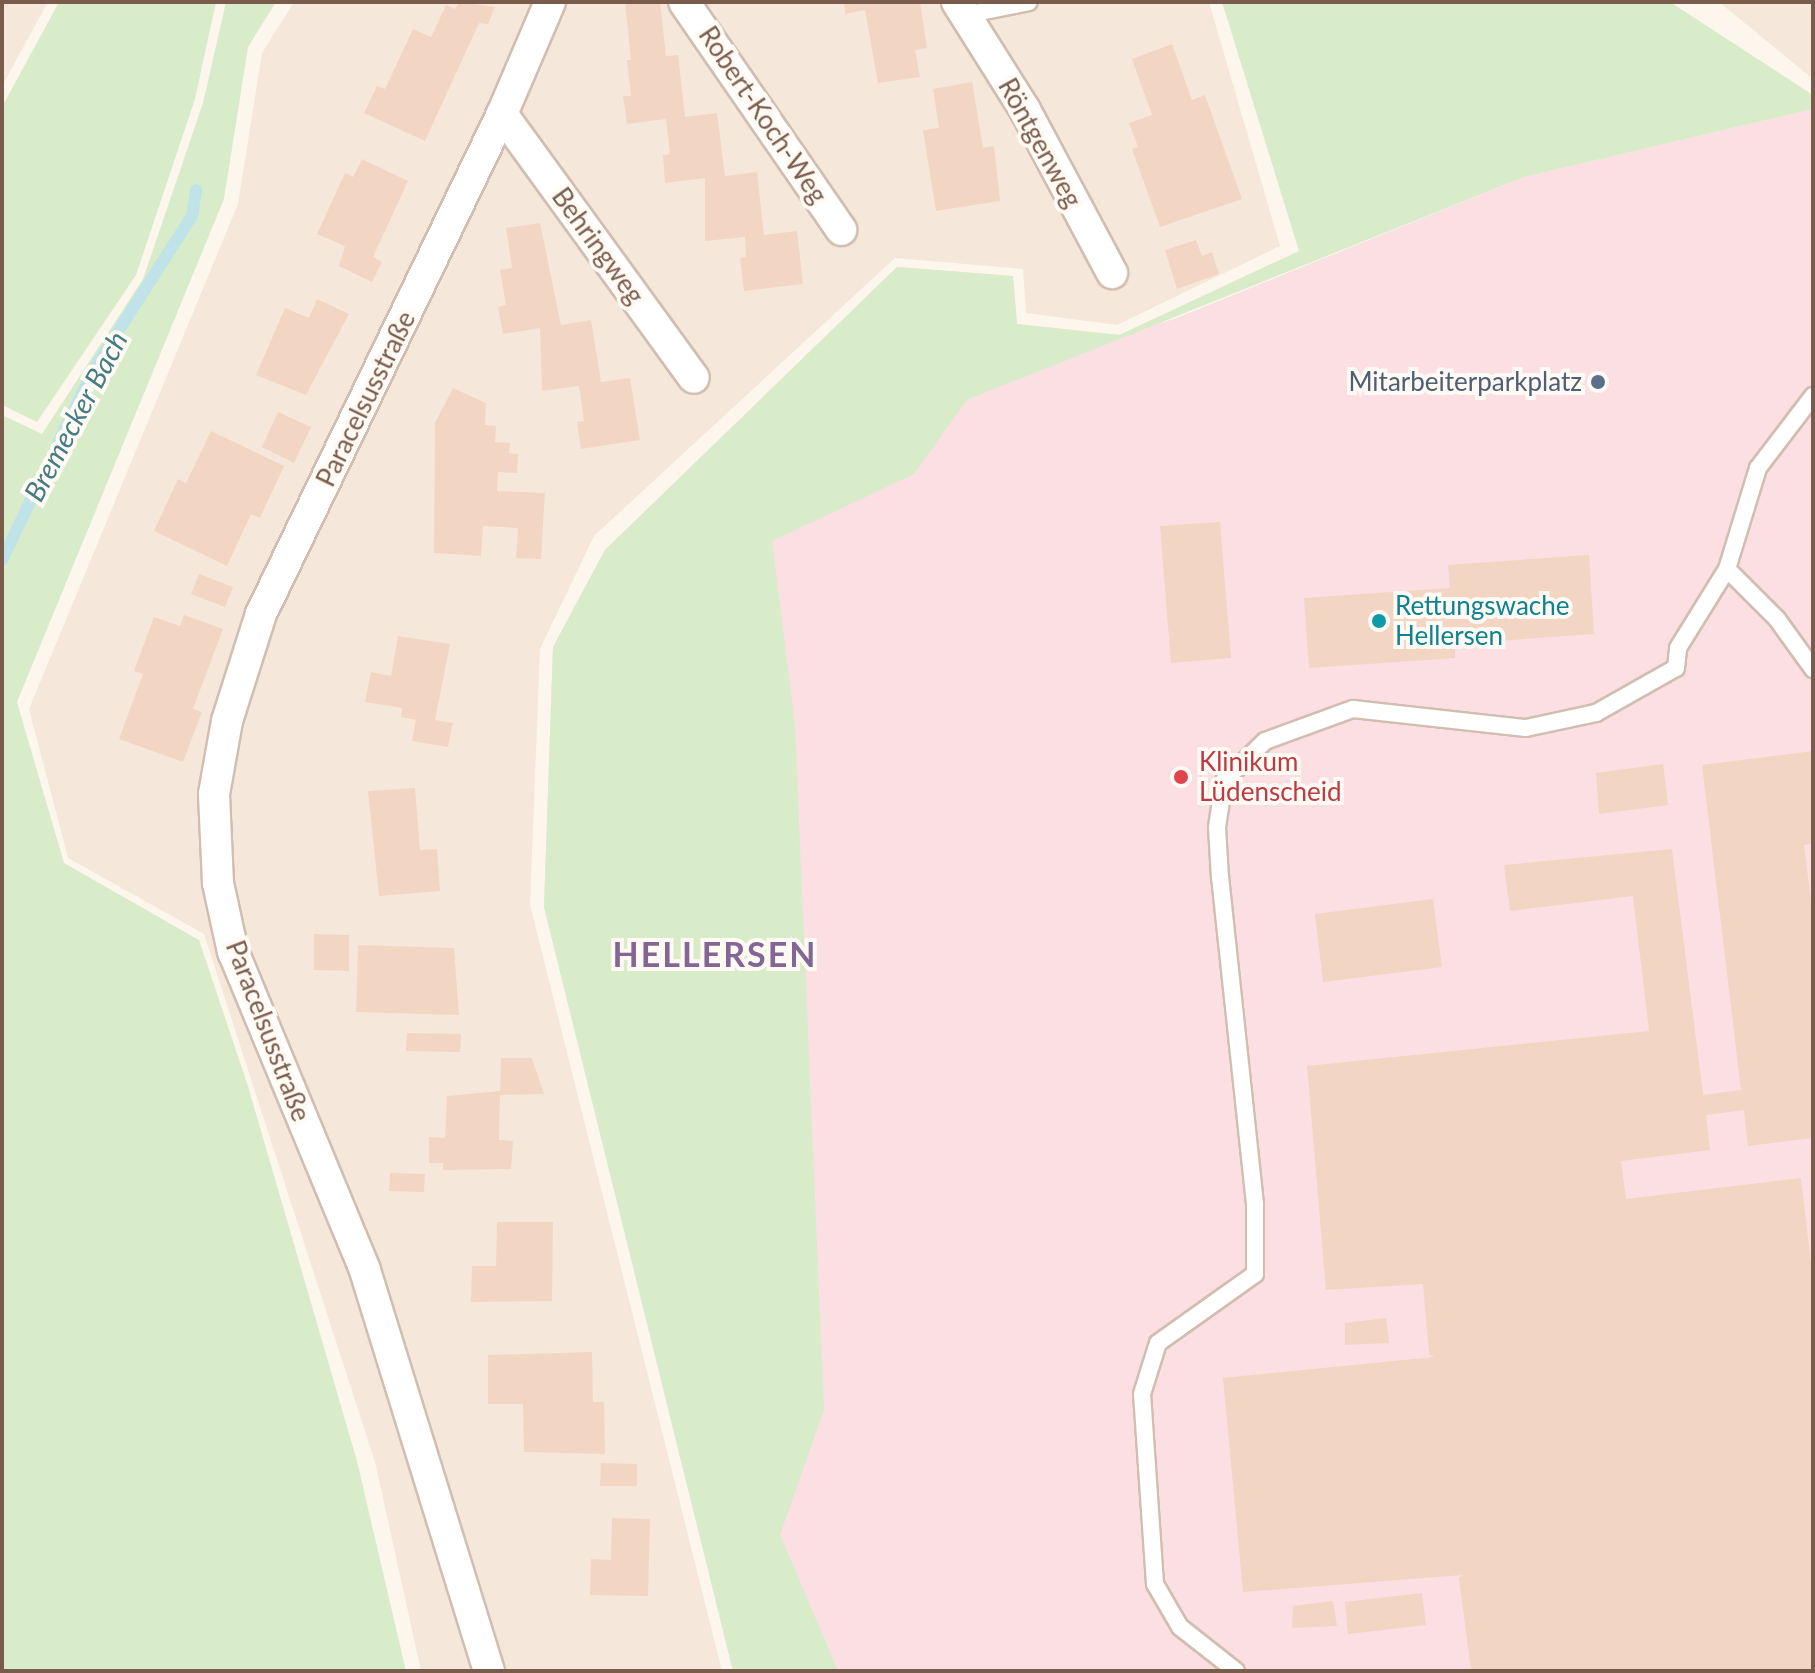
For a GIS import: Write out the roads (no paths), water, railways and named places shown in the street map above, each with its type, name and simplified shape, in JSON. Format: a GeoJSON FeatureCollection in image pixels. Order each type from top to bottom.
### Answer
{"type":"FeatureCollection","features":[{"type":"Feature","properties":{"kind":"street","name":"Paracelsusstraße"},"geometry":{"type":"LineString","coordinates":[[489,1671],[365,1270],[233,952],[218,883],[214,794],[227,721],[261,614],[502,114],[550,2]]}},
{"type":"Feature","properties":{"kind":"street","name":"Robert-Koch-Weg"},"geometry":{"type":"LineString","coordinates":[[684,2],[841,230]]}},
{"type":"Feature","properties":{"kind":"street","name":"Röntgenweg"},"geometry":{"type":"LineString","coordinates":[[961,8],[1025,110],[1112,273]]}},
{"type":"Feature","properties":{"kind":"street","name":"Behringweg"},"geometry":{"type":"LineString","coordinates":[[502,114],[694,378]]}},
{"type":"Feature","properties":{"kind":"lane","name":"Röntgenweg"},"geometry":{"type":"LineString","coordinates":[[961,8],[1029,2]]}},
{"type":"Feature","properties":{"kind":"lane"},"geometry":{"type":"LineString","coordinates":[[1236,1671],[1180,1627],[1155,1584],[1142,1394],[1158,1343],[1255,1274],[1255,1204],[1220,878],[1217,827],[1224,781],[1265,741],[1353,709],[1526,728],[1596,713],[1676,668],[1678,648],[1727,569],[1758,468],[1813,396]]}},
{"type":"Feature","properties":{"kind":"lane"},"geometry":{"type":"LineString","coordinates":[[1727,569],[1777,619],[1813,669]]}},
{"type":"Feature","properties":{"kind":"waterway","name":"Bremecker Bach"},"geometry":{"type":"LineString","coordinates":[[2,560],[94,369],[192,216],[196,190]]}},
{"type":"Feature","properties":{"kind":"place","name":"Mitarbeiterparkplatz"},"geometry":{"type":"Point","coordinates":[1598,382]}},
{"type":"Feature","properties":{"kind":"place","name":"Rettungswache Hellersen"},"geometry":{"type":"Point","coordinates":[1379,621]}},
{"type":"Feature","properties":{"kind":"place","name":"Klinikum Lüdenscheid"},"geometry":{"type":"Point","coordinates":[1181,777]}},
{"type":"Feature","properties":{"kind":"district","name":"HELLERSEN"},"geometry":{"type":"Point","coordinates":[715,954]}}]}
